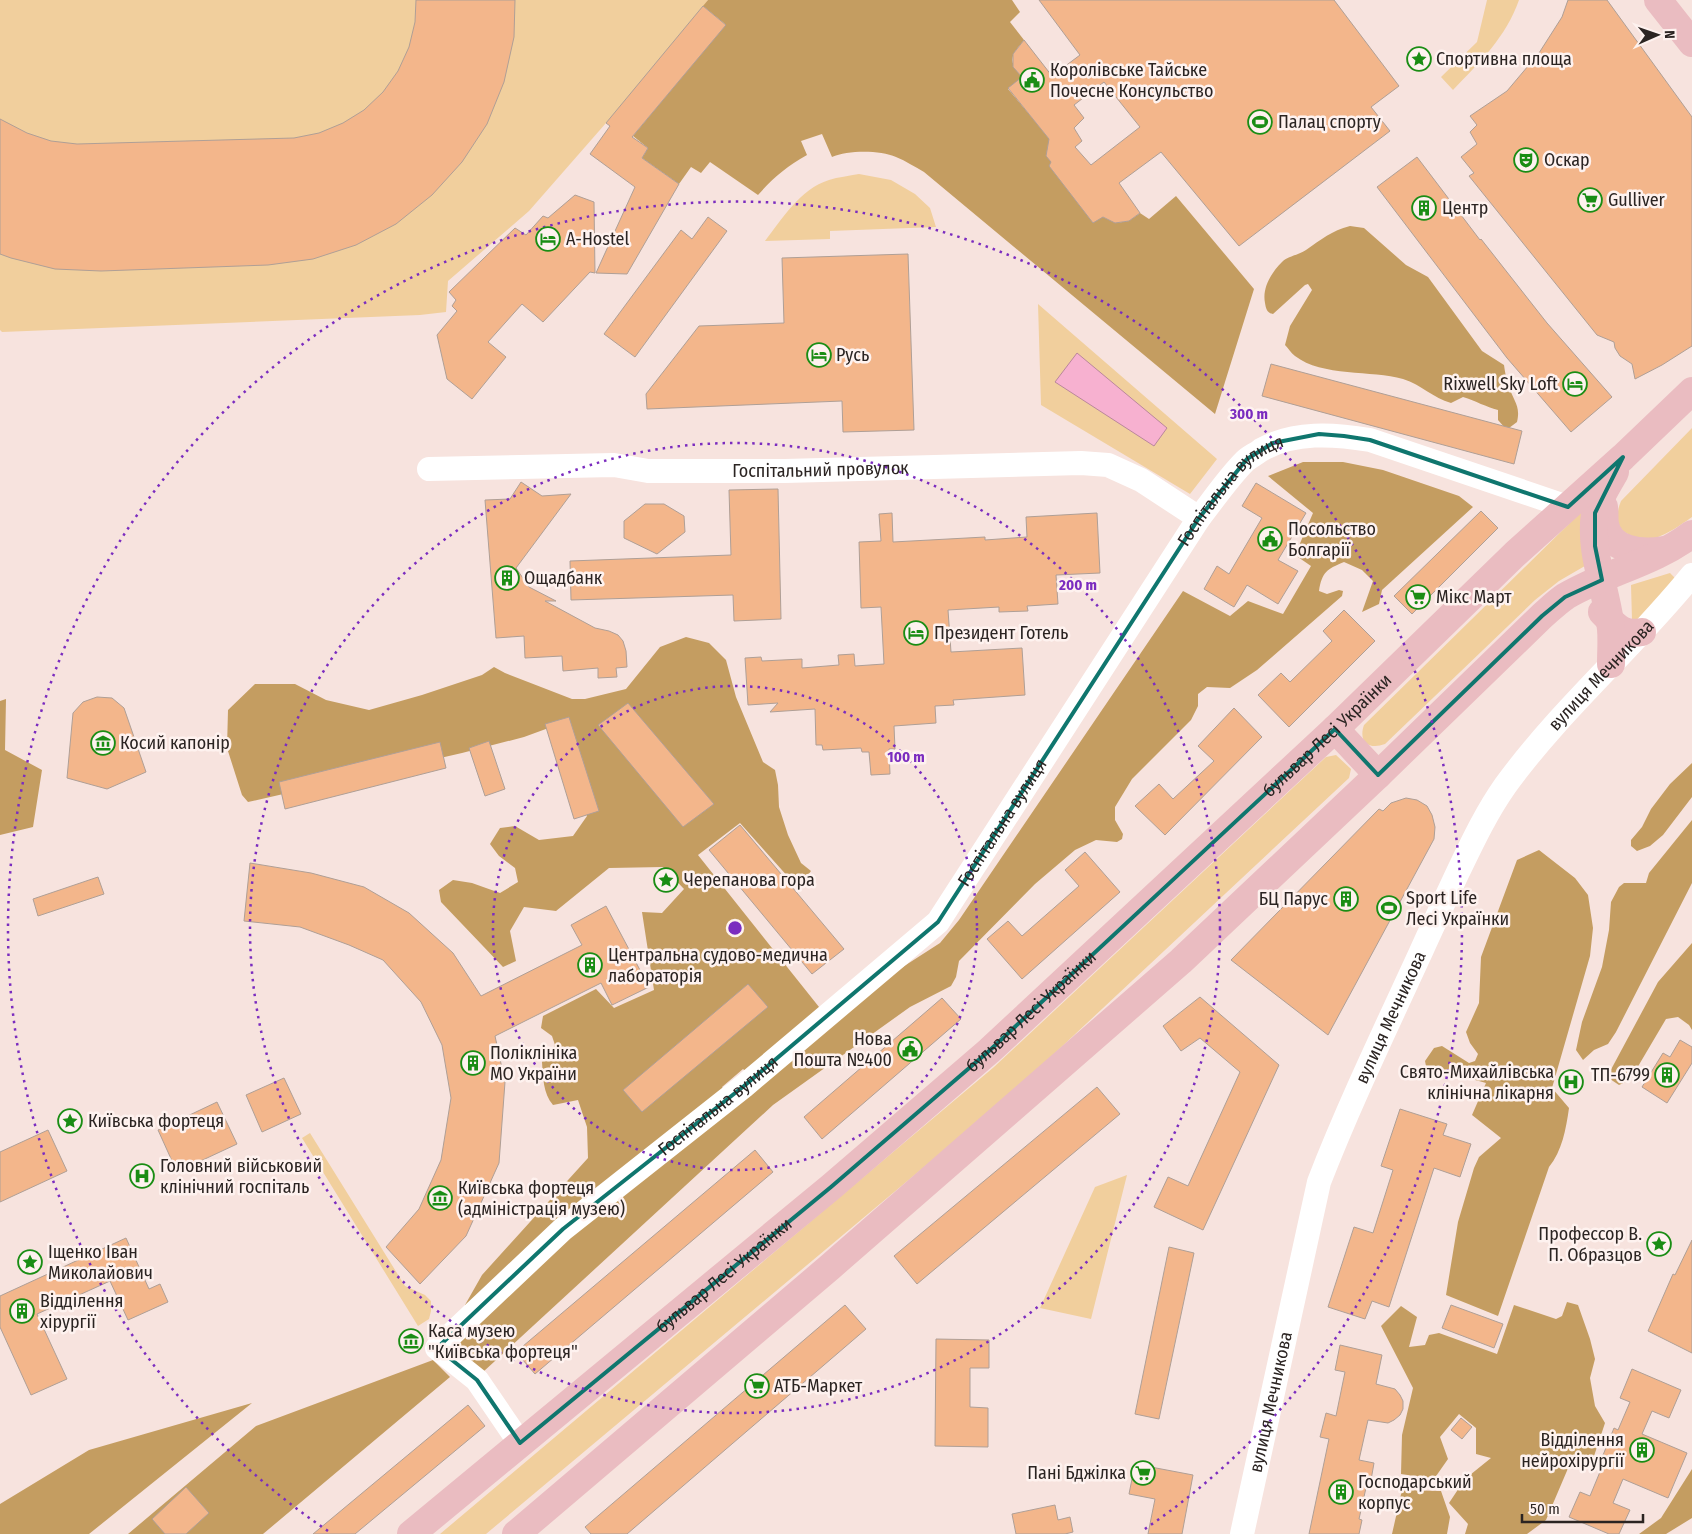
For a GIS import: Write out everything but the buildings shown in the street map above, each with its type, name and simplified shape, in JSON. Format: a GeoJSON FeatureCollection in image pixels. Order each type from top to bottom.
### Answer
{"type":"FeatureCollection","features":[{"type":"Feature","properties":{"kind":"main road"},"geometry":{"type":"LineString","coordinates":[[1658,0],[1692,43]]}},
{"type":"Feature","properties":{"kind":"main road","name":"бульвар Лесі Українки"},"geometry":{"type":"LineString","coordinates":[[411,1534],[832,1187],[989,1051],[1335,729],[1515,554],[1623,457],[1692,391]]}},
{"type":"Feature","properties":{"kind":"main road"},"geometry":{"type":"LineString","coordinates":[[1610,664],[1609,619],[1595,546],[1595,513],[1623,457]]}},
{"type":"Feature","properties":{"kind":"main road"},"geometry":{"type":"LineString","coordinates":[[1609,484],[1604,503],[1605,525],[1613,541],[1621,547],[1636,551],[1680,553]]}},
{"type":"Feature","properties":{"kind":"main road"},"geometry":{"type":"LineString","coordinates":[[516,1534],[830,1267],[1166,974],[1378,775],[1536,621],[1565,597],[1648,560],[1680,553],[1692,534]]}},
{"type":"Feature","properties":{"kind":"main road"},"geometry":{"type":"LineString","coordinates":[[1565,597],[1574,597],[1589,602],[1624,632],[1632,634],[1642,632]]}},
{"type":"Feature","properties":{"kind":"main road"},"geometry":{"type":"LineString","coordinates":[[1335,729],[1378,775]]}},
{"type":"Feature","properties":{"kind":"street","name":"Госпітальна вулиця"},"geometry":{"type":"LineString","coordinates":[[520,1443],[477,1380],[437,1348],[563,1229],[744,1086],[938,922],[1198,518],[1247,459],[1273,443],[1319,434],[1344,436],[1370,440],[1568,507]]}},
{"type":"Feature","properties":{"kind":"street","name":"Госпітальний провулок"},"geometry":{"type":"LineString","coordinates":[[429,470],[614,464],[648,471],[785,471],[1081,463],[1108,465],[1141,480],[1198,518]]}},
{"type":"Feature","properties":{"kind":"street","name":"вулиця Мечникова"},"geometry":{"type":"LineString","coordinates":[[1242,1534],[1319,1182],[1428,936],[1481,825],[1503,789],[1524,760],[1610,664],[1665,608],[1692,574]]}},
{"type":"Feature","properties":{"kind":"highlighted area"},"geometry":{"type":"Polygon","coordinates":[[[1319,434],[1344,436],[1370,440],[1568,507],[1623,457],[1595,513],[1595,546],[1602,580],[1565,597],[1542,616],[1378,775],[1335,729],[989,1051],[831,1187],[520,1443],[477,1380],[437,1348],[563,1229],[744,1086],[938,922],[1199,518],[1247,459],[1273,443],[1319,434]]]}},
{"type":"Feature","properties":{"kind":"shaded area"},"geometry":{"type":"Polygon","coordinates":[[[0,0],[708,0],[704,6],[726,25],[606,123],[529,211],[448,281],[446,312],[420,315],[2,332],[0,330],[0,0]]]}},
{"type":"Feature","properties":{"kind":"shaded area"},"geometry":{"type":"Polygon","coordinates":[[[708,0],[1012,0],[1020,12],[1010,22],[1024,40],[1012,58],[1014,66],[1022,77],[1008,89],[1046,134],[1103,217],[1123,222],[1140,213],[1149,219],[1176,196],[1254,289],[1215,414],[924,172],[900,159],[881,153],[864,152],[846,153],[832,157],[822,134],[801,141],[807,155],[781,173],[758,195],[710,162],[701,173],[691,167],[679,184],[642,158],[648,148],[633,136],[725,24],[703,6],[708,0]]]}},
{"type":"Feature","properties":{"kind":"shaded area"},"geometry":{"type":"Polygon","coordinates":[[[1487,0],[1519,0],[1500,37],[1453,90],[1441,77],[1477,42],[1487,0]]]}},
{"type":"Feature","properties":{"kind":"shaded area"},"geometry":{"type":"Polygon","coordinates":[[[859,174],[891,180],[915,194],[930,208],[936,227],[830,231],[830,239],[765,241],[785,214],[809,190],[829,180],[859,174]]]}},
{"type":"Feature","properties":{"kind":"shaded area"},"geometry":{"type":"Polygon","coordinates":[[[1350,226],[1364,228],[1406,265],[1428,277],[1482,351],[1504,365],[1507,381],[1518,411],[1517,422],[1509,428],[1505,428],[1498,420],[1498,410],[1463,397],[1451,403],[1403,379],[1333,370],[1306,363],[1295,356],[1285,345],[1290,326],[1312,290],[1308,284],[1305,285],[1273,314],[1267,310],[1264,297],[1268,281],[1284,260],[1303,252],[1332,233],[1350,226]]]}},
{"type":"Feature","properties":{"kind":"shaded area"},"geometry":{"type":"Polygon","coordinates":[[[1038,304],[1217,459],[1190,494],[1041,405],[1038,304]]]}},
{"type":"Feature","properties":{"kind":"shaded area"},"geometry":{"type":"Polygon","coordinates":[[[1077,353],[1167,428],[1154,446],[1055,382],[1077,353]]]}},
{"type":"Feature","properties":{"kind":"shaded area"},"geometry":{"type":"Polygon","coordinates":[[[1692,428],[1692,517],[1674,529],[1653,539],[1635,539],[1622,530],[1618,522],[1618,509],[1621,501],[1692,428]]]}},
{"type":"Feature","properties":{"kind":"shaded area"},"geometry":{"type":"Polygon","coordinates":[[[1303,462],[1343,462],[1383,470],[1459,496],[1473,507],[1382,590],[1379,604],[1362,612],[1373,581],[1362,570],[1344,562],[1329,569],[1322,579],[1319,591],[1327,594],[1339,590],[1343,591],[1342,596],[1257,670],[1230,688],[1207,687],[1198,694],[1198,706],[1191,720],[1132,779],[1115,807],[1115,820],[1123,834],[1122,839],[1117,842],[1096,840],[1075,850],[1035,884],[959,961],[956,977],[951,986],[910,1007],[773,1105],[483,1372],[468,1364],[455,1342],[564,1237],[895,972],[940,943],[959,920],[1183,591],[1230,616],[1248,601],[1283,614],[1311,566],[1295,555],[1313,513],[1268,476],[1303,462]]]}},
{"type":"Feature","properties":{"kind":"shaded area"},"geometry":{"type":"Polygon","coordinates":[[[1581,512],[1590,563],[1559,581],[1535,600],[1385,744],[1374,746],[1366,743],[1362,736],[1364,725],[1581,512]]]}},
{"type":"Feature","properties":{"kind":"shaded area"},"geometry":{"type":"Polygon","coordinates":[[[1670,573],[1677,580],[1642,621],[1632,620],[1631,585],[1670,573]]]}},
{"type":"Feature","properties":{"kind":"shaded area"},"geometry":{"type":"Polygon","coordinates":[[[686,637],[709,643],[726,660],[736,697],[763,762],[775,770],[779,807],[788,835],[801,863],[811,871],[798,888],[740,823],[698,855],[823,1012],[750,1075],[743,1069],[722,1087],[727,1093],[470,1311],[465,1305],[482,1275],[588,1158],[587,1127],[578,1100],[553,1105],[545,1090],[542,1062],[555,1045],[552,1036],[541,1028],[543,1016],[596,989],[614,1008],[654,990],[642,912],[662,913],[684,889],[663,867],[609,868],[556,911],[524,907],[510,931],[516,961],[503,967],[441,902],[439,890],[453,880],[472,883],[500,893],[518,882],[515,868],[499,856],[490,844],[500,828],[515,826],[539,840],[573,836],[587,816],[567,752],[554,726],[524,737],[462,753],[248,802],[242,795],[227,748],[228,710],[255,684],[295,684],[326,700],[369,710],[482,675],[494,667],[572,699],[585,699],[626,689],[660,647],[686,637]]]}},
{"type":"Feature","properties":{"kind":"shaded area"},"geometry":{"type":"Polygon","coordinates":[[[6,699],[5,750],[42,770],[33,827],[0,835],[0,701],[6,699]]]}},
{"type":"Feature","properties":{"kind":"shaded area"},"geometry":{"type":"Polygon","coordinates":[[[1336,755],[1351,769],[1349,778],[1010,1095],[486,1534],[440,1534],[994,1067],[1326,757],[1336,755]]]}},
{"type":"Feature","properties":{"kind":"shaded area"},"geometry":{"type":"Polygon","coordinates":[[[1692,763],[1692,797],[1663,835],[1650,846],[1637,851],[1631,846],[1631,840],[1642,827],[1651,809],[1670,784],[1692,763]]]}},
{"type":"Feature","properties":{"kind":"shaded area"},"geometry":{"type":"Polygon","coordinates":[[[1692,820],[1692,883],[1616,1032],[1608,1044],[1594,1050],[1583,1060],[1576,1050],[1582,1022],[1602,967],[1609,930],[1611,902],[1619,887],[1624,883],[1646,883],[1649,873],[1692,820]]]}},
{"type":"Feature","properties":{"kind":"shaded area"},"geometry":{"type":"Polygon","coordinates":[[[1539,850],[1575,878],[1588,895],[1593,928],[1590,956],[1552,1088],[1569,1108],[1565,1132],[1557,1154],[1549,1167],[1498,1316],[1446,1295],[1458,1222],[1474,1168],[1479,1157],[1501,1138],[1472,1115],[1486,1083],[1426,1066],[1425,1061],[1434,1048],[1442,1046],[1469,1063],[1475,1061],[1478,1054],[1470,1043],[1466,1032],[1479,1003],[1481,957],[1517,860],[1539,850]]]}},
{"type":"Feature","properties":{"kind":"shaded area"},"geometry":{"type":"Polygon","coordinates":[[[1692,943],[1692,1030],[1689,1025],[1678,1017],[1666,1019],[1630,1080],[1619,1085],[1607,1077],[1658,982],[1692,943]]]}},
{"type":"Feature","properties":{"kind":"shaded area"},"geometry":{"type":"Polygon","coordinates":[[[310,1133],[405,1286],[425,1295],[431,1301],[429,1319],[418,1326],[302,1138],[310,1133]]]}},
{"type":"Feature","properties":{"kind":"shaded area"},"geometry":{"type":"Polygon","coordinates":[[[1127,1175],[1091,1319],[1040,1308],[1095,1187],[1127,1175]]]}},
{"type":"Feature","properties":{"kind":"shaded area"},"geometry":{"type":"Polygon","coordinates":[[[1567,1302],[1578,1305],[1595,1359],[1590,1378],[1595,1406],[1605,1423],[1594,1456],[1572,1459],[1546,1520],[1527,1534],[1465,1534],[1468,1524],[1449,1503],[1465,1479],[1491,1458],[1476,1454],[1476,1428],[1459,1414],[1440,1437],[1448,1459],[1434,1479],[1401,1474],[1402,1435],[1413,1388],[1381,1326],[1401,1306],[1417,1317],[1409,1347],[1425,1345],[1429,1335],[1439,1333],[1497,1354],[1514,1305],[1556,1319],[1562,1316],[1567,1302]]]}},
{"type":"Feature","properties":{"kind":"shaded area"},"geometry":{"type":"Polygon","coordinates":[[[433,1360],[450,1377],[263,1534],[128,1534],[256,1426],[433,1360]]]}},
{"type":"Feature","properties":{"kind":"shaded area"},"geometry":{"type":"Polygon","coordinates":[[[252,1403],[89,1534],[0,1534],[0,1504],[89,1450],[252,1403]]]}},
{"type":"Feature","properties":{"kind":"shaded area"},"geometry":{"type":"Polygon","coordinates":[[[1692,1469],[1692,1518],[1666,1534],[1639,1534],[1661,1518],[1692,1469]]]}},
{"type":"Feature","properties":{"kind":"shaded area"},"geometry":{"type":"Polygon","coordinates":[[[1402,1490],[1441,1491],[1450,1517],[1447,1534],[1392,1534],[1402,1490]]]}},
{"type":"Feature","properties":{"kind":"place","name":"Спортивна площа"},"geometry":{"type":"Point","coordinates":[1419,59]}},
{"type":"Feature","properties":{"kind":"place","name":"Королівське Тайське Почесне Консульство"},"geometry":{"type":"Point","coordinates":[1032,80]}},
{"type":"Feature","properties":{"kind":"place","name":"Палац спорту"},"geometry":{"type":"Point","coordinates":[1260,122]}},
{"type":"Feature","properties":{"kind":"place","name":"Оскар"},"geometry":{"type":"Point","coordinates":[1526,160]}},
{"type":"Feature","properties":{"kind":"place","name":"Gulliver"},"geometry":{"type":"Point","coordinates":[1590,200]}},
{"type":"Feature","properties":{"kind":"place","name":"Центр"},"geometry":{"type":"Point","coordinates":[1424,208]}},
{"type":"Feature","properties":{"kind":"place","name":"A-Hostel"},"geometry":{"type":"Point","coordinates":[548,239]}},
{"type":"Feature","properties":{"kind":"place","name":"Русь"},"geometry":{"type":"Point","coordinates":[819,355]}},
{"type":"Feature","properties":{"kind":"place","name":"Rixwell Sky Loft"},"geometry":{"type":"Point","coordinates":[1575,384]}},
{"type":"Feature","properties":{"kind":"place","name":"Посольство Болгарії"},"geometry":{"type":"Point","coordinates":[1270,539]}},
{"type":"Feature","properties":{"kind":"place","name":"Ощадбанк"},"geometry":{"type":"Point","coordinates":[507,578]}},
{"type":"Feature","properties":{"kind":"place","name":"Мікс Март"},"geometry":{"type":"Point","coordinates":[1418,597]}},
{"type":"Feature","properties":{"kind":"place","name":"Президент Готель"},"geometry":{"type":"Point","coordinates":[916,633]}},
{"type":"Feature","properties":{"kind":"place","name":"Косий капонір"},"geometry":{"type":"Point","coordinates":[103,743]}},
{"type":"Feature","properties":{"kind":"place","name":"Черепанова гора"},"geometry":{"type":"Point","coordinates":[666,880]}},
{"type":"Feature","properties":{"kind":"place","name":"БЦ Парус"},"geometry":{"type":"Point","coordinates":[1346,899]}},
{"type":"Feature","properties":{"kind":"place","name":"Sport Life Лесі Українки"},"geometry":{"type":"Point","coordinates":[1389,908]}},
{"type":"Feature","properties":{"kind":"place","name":"Центральна судово-медична лабораторія"},"geometry":{"type":"Point","coordinates":[590,965]}},
{"type":"Feature","properties":{"kind":"place","name":"Нова Пошта №400"},"geometry":{"type":"Point","coordinates":[910,1049]}},
{"type":"Feature","properties":{"kind":"place","name":"Поліклініка МО України"},"geometry":{"type":"Point","coordinates":[473,1063]}},
{"type":"Feature","properties":{"kind":"place","name":"ТП-6799"},"geometry":{"type":"Point","coordinates":[1667,1075]}},
{"type":"Feature","properties":{"kind":"place","name":"Свято-Михайлівська клінічна лікарня"},"geometry":{"type":"Point","coordinates":[1571,1082]}},
{"type":"Feature","properties":{"kind":"place","name":"Київська фортеця"},"geometry":{"type":"Point","coordinates":[70,1121]}},
{"type":"Feature","properties":{"kind":"place","name":"Головний військовий клінічний госпіталь"},"geometry":{"type":"Point","coordinates":[142,1176]}},
{"type":"Feature","properties":{"kind":"place","name":"Київська фортеця (адміністрація музею)"},"geometry":{"type":"Point","coordinates":[440,1198]}},
{"type":"Feature","properties":{"kind":"place","name":"Профессор В. П. Образцов"},"geometry":{"type":"Point","coordinates":[1659,1244]}},
{"type":"Feature","properties":{"kind":"place","name":"Іщенко Іван Миколайович"},"geometry":{"type":"Point","coordinates":[30,1262]}},
{"type":"Feature","properties":{"kind":"place","name":"Відділення хірургії"},"geometry":{"type":"Point","coordinates":[22,1311]}},
{"type":"Feature","properties":{"kind":"place","name":"Каса музею \"Київська фортеця\""},"geometry":{"type":"Point","coordinates":[411,1341]}},
{"type":"Feature","properties":{"kind":"place","name":"АТБ-Маркет"},"geometry":{"type":"Point","coordinates":[757,1386]}},
{"type":"Feature","properties":{"kind":"place","name":"Відділення нейрохірургії"},"geometry":{"type":"Point","coordinates":[1642,1450]}},
{"type":"Feature","properties":{"kind":"place","name":"Пані Бджілка"},"geometry":{"type":"Point","coordinates":[1143,1473]}},
{"type":"Feature","properties":{"kind":"place","name":"Господарський корпус"},"geometry":{"type":"Point","coordinates":[1341,1492]}}]}
